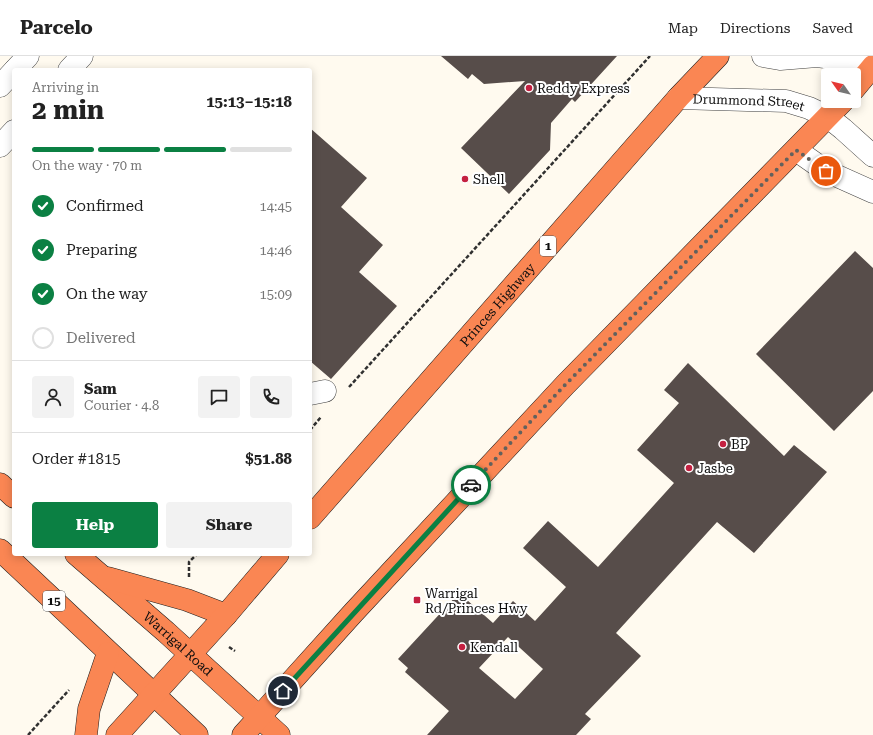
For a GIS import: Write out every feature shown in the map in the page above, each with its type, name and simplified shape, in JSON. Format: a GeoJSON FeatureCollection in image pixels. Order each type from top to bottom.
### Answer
{"type":"FeatureCollection","features":[{"type":"Feature","properties":{"kind":"highway","name":"Princes Highway"},"geometry":{"type":"LineString","coordinates":[[312,516],[678,98],[718,56]]}},
{"type":"Feature","properties":{"kind":"highway"},"geometry":{"type":"LineString","coordinates":[[861,80],[873,64]]}},
{"type":"Feature","properties":{"kind":"highway"},"geometry":{"type":"LineString","coordinates":[[243,735],[363,602],[560,390],[836,108]]}},
{"type":"Feature","properties":{"kind":"highway"},"geometry":{"type":"LineString","coordinates":[[0,484],[12,495]]}},
{"type":"Feature","properties":{"kind":"highway","name":"15"},"geometry":{"type":"LineString","coordinates":[[0,550],[197,735]]}},
{"type":"Feature","properties":{"kind":"highway","name":"Warrigal Road"},"geometry":{"type":"LineString","coordinates":[[78,556],[190,654],[279,735]]}},
{"type":"Feature","properties":{"kind":"highway"},"geometry":{"type":"LineString","coordinates":[[117,735],[226,615],[276,556]]}},
{"type":"Feature","properties":{"kind":"highway"},"geometry":{"type":"LineString","coordinates":[[100,576],[187,600],[226,615]]}},
{"type":"Feature","properties":{"kind":"highway"},"geometry":{"type":"LineString","coordinates":[[86,735],[89,708],[108,653]]}},
{"type":"Feature","properties":{"kind":"street"},"geometry":{"type":"LineString","coordinates":[[17,68],[28,56]]}},
{"type":"Feature","properties":{"kind":"street"},"geometry":{"type":"LineString","coordinates":[[71,68],[82,56]]}},
{"type":"Feature","properties":{"kind":"street"},"geometry":{"type":"LineString","coordinates":[[763,56],[780,59],[817,56],[873,64]]}},
{"type":"Feature","properties":{"kind":"street"},"geometry":{"type":"LineString","coordinates":[[0,86],[12,73]]}},
{"type":"Feature","properties":{"kind":"street","name":"Drummond Street"},"geometry":{"type":"LineString","coordinates":[[678,98],[786,101],[809,108],[828,117],[873,156]]}},
{"type":"Feature","properties":{"kind":"street"},"geometry":{"type":"LineString","coordinates":[[0,146],[12,132]]}},
{"type":"Feature","properties":{"kind":"street"},"geometry":{"type":"LineString","coordinates":[[796,150],[826,171],[873,192]]}},
{"type":"Feature","properties":{"kind":"path"},"geometry":{"type":"LineString","coordinates":[[347,389],[650,56]]}},
{"type":"Feature","properties":{"kind":"path"},"geometry":{"type":"LineString","coordinates":[[312,428],[326,412]]}},
{"type":"Feature","properties":{"kind":"path"},"geometry":{"type":"LineString","coordinates":[[229,646],[235,651]]}},
{"type":"Feature","properties":{"kind":"path"},"geometry":{"type":"LineString","coordinates":[[28,735],[72,686]]}},
{"type":"Feature","properties":{"kind":"building"},"geometry":{"type":"Polygon","coordinates":[[[441,56],[617,56],[575,102],[572,99],[551,123],[550,150],[509,194],[461,148],[525,81],[484,84],[472,74],[468,79],[441,56]]]}},
{"type":"Feature","properties":{"kind":"building"},"geometry":{"type":"Polygon","coordinates":[[[312,130],[367,178],[341,207],[383,245],[359,272],[397,306],[331,379],[312,363],[312,130]]]}},
{"type":"Feature","properties":{"kind":"building"},"geometry":{"type":"Polygon","coordinates":[[[855,251],[873,268],[873,391],[834,431],[756,354],[855,251]]]}},
{"type":"Feature","properties":{"kind":"building"},"geometry":{"type":"Polygon","coordinates":[[[688,363],[784,456],[794,445],[827,472],[754,553],[717,522],[616,633],[641,656],[585,714],[591,719],[576,735],[427,735],[449,711],[405,672],[408,668],[398,659],[459,593],[493,623],[513,601],[535,621],[566,587],[523,548],[548,521],[598,567],[674,483],[637,450],[679,403],[664,390],[688,363]],[[508,637],[479,668],[515,699],[543,669],[508,637]]]}},
{"type":"Feature","properties":{"kind":"way so far"},"geometry":{"type":"LineString","coordinates":[[471,485],[565,385],[796,150],[826,171]]}},
{"type":"Feature","properties":{"kind":"place","name":"Reddy Express"},"geometry":{"type":"Point","coordinates":[529,88]}},
{"type":"Feature","properties":{"kind":"place","name":"Shell"},"geometry":{"type":"Point","coordinates":[465,179]}},
{"type":"Feature","properties":{"kind":"place","name":"BP"},"geometry":{"type":"Point","coordinates":[723,444]}},
{"type":"Feature","properties":{"kind":"place","name":"Jasbe"},"geometry":{"type":"Point","coordinates":[689,468]}},
{"type":"Feature","properties":{"kind":"place","name":"Warrigal Rd/Princes Hwy"},"geometry":{"type":"Point","coordinates":[417,600]}},
{"type":"Feature","properties":{"kind":"place","name":"Kendall"},"geometry":{"type":"Point","coordinates":[462,647]}},
{"type":"Feature","properties":{"kind":"route"},"geometry":{"type":"LineString","coordinates":[[283,691],[471,485]]}}]}
